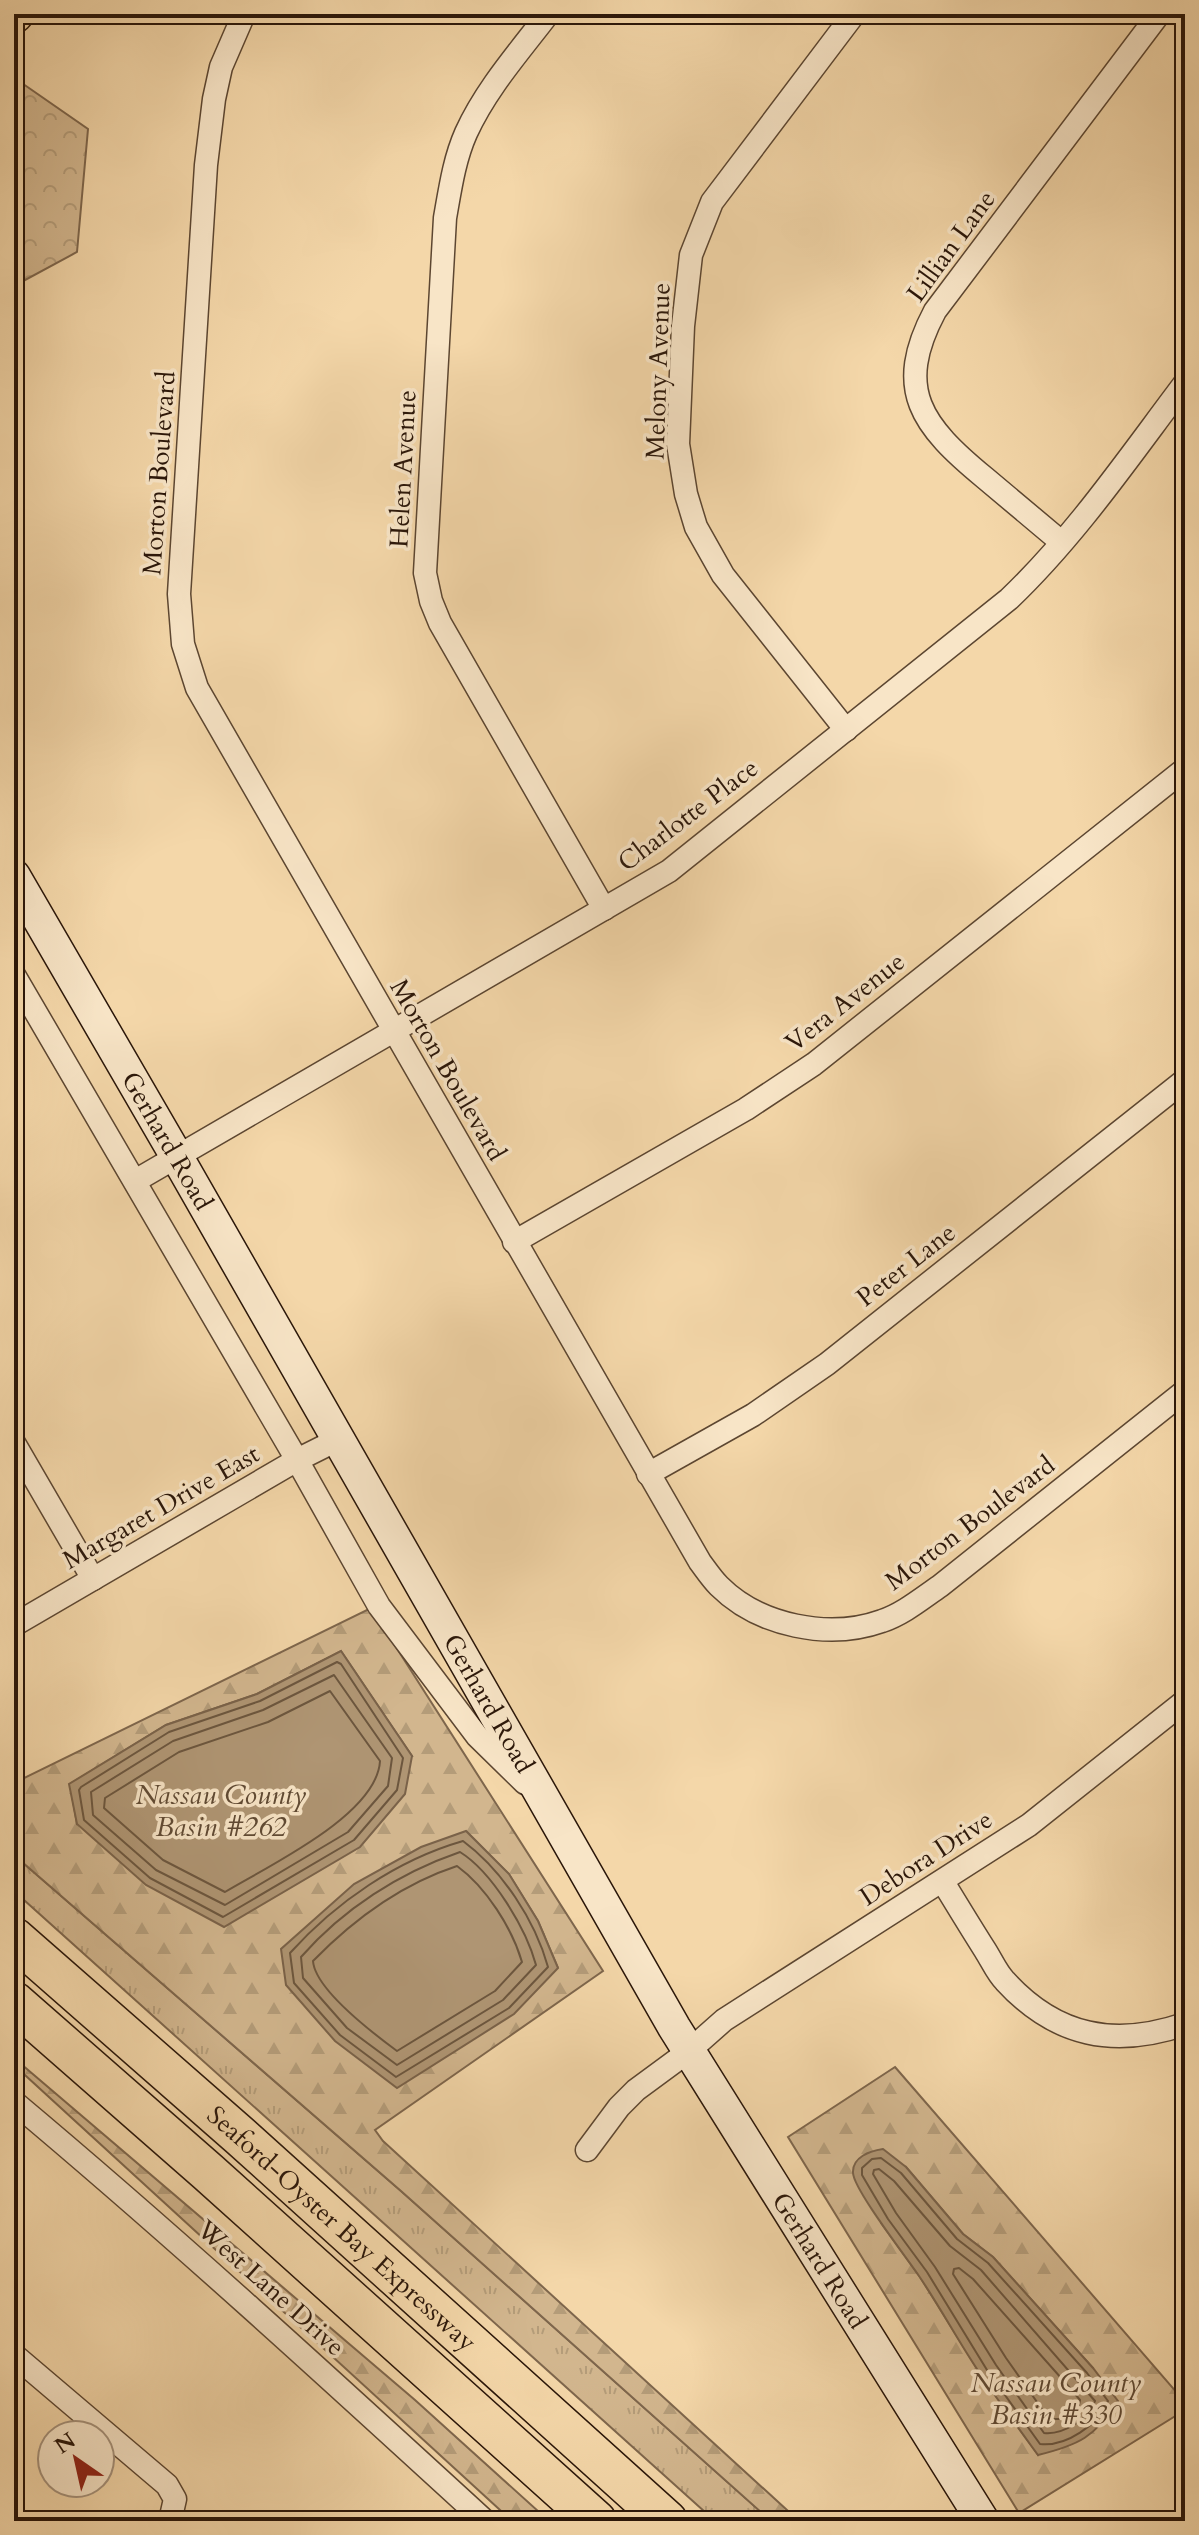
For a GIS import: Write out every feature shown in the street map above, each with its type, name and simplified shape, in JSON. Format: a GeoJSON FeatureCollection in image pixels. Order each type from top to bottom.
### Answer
{"type":"FeatureCollection","features":[{"type":"Feature","properties":{"kind":"highway","name":"Seaford-Oyster Bay Expressway"},"geometry":{"type":"LineString","coordinates":[[14,1938],[240,2136],[667,2521]]}},
{"type":"Feature","properties":{"kind":"highway","name":"Seaford-Oyster Bay Expressway"},"geometry":{"type":"LineString","coordinates":[[14,2002],[596,2521]]}},
{"type":"Feature","properties":{"kind":"street","name":"Morton Boulevard"},"geometry":{"type":"LineString","coordinates":[[244,14],[221,67],[206,165],[179,594],[183,644],[197,688],[700,1562],[720,1587],[746,1607],[785,1623],[814,1629],[853,1627],[882,1621],[940,1586],[1185,1391]]}},
{"type":"Feature","properties":{"kind":"street","name":"Helen Avenue"},"geometry":{"type":"LineString","coordinates":[[548,14],[489,92],[466,133],[455,165],[445,218],[425,573],[440,623],[604,909]]}},
{"type":"Feature","properties":{"kind":"street","name":"Melony Avenue"},"geometry":{"type":"LineString","coordinates":[[846,730],[723,575],[696,527],[686,494],[678,444],[683,326],[691,255],[712,202],[854,14]]}},
{"type":"Feature","properties":{"kind":"street","name":"Lillian Lane"},"geometry":{"type":"LineString","coordinates":[[1060,541],[950,450],[928,422],[916,393],[915,361],[922,336],[935,311],[1159,14]]}},
{"type":"Feature","properties":{"kind":"street","name":"Charlotte Place"},"geometry":{"type":"LineString","coordinates":[[135,1181],[669,871],[1009,599],[1084,516],[1185,383]]}},
{"type":"Feature","properties":{"kind":"street","name":"Vera Avenue"},"geometry":{"type":"LineString","coordinates":[[514,1242],[746,1109],[814,1064],[1185,769]]}},
{"type":"Feature","properties":{"kind":"street","name":"Gerhard Road"},"geometry":{"type":"LineString","coordinates":[[14,876],[689,2051],[983,2521]]}},
{"type":"Feature","properties":{"kind":"street"},"geometry":{"type":"LineString","coordinates":[[19,984],[379,1606],[477,1736],[544,1801]]}},
{"type":"Feature","properties":{"kind":"street","name":"Peter Lane"},"geometry":{"type":"LineString","coordinates":[[648,1474],[753,1415],[827,1364],[1185,1080]]}},
{"type":"Feature","properties":{"kind":"street","name":"Margaret Drive East"},"geometry":{"type":"LineString","coordinates":[[14,1625],[297,1460],[337,1440]]}},
{"type":"Feature","properties":{"kind":"street"},"geometry":{"type":"LineString","coordinates":[[14,1443],[93,1579]]}},
{"type":"Feature","properties":{"kind":"street","name":"Debora Drive"},"geometry":{"type":"LineString","coordinates":[[587,2150],[619,2107],[636,2090],[689,2051],[724,2020],[1029,1825],[1185,1701]]}},
{"type":"Feature","properties":{"kind":"street"},"geometry":{"type":"LineString","coordinates":[[943,1882],[1003,1979],[1032,2007],[1062,2024],[1085,2032],[1116,2036],[1156,2034],[1185,2024]]}},
{"type":"Feature","properties":{"kind":"street","name":"West Lane Drive"},"geometry":{"type":"LineString","coordinates":[[14,2102],[256,2311],[485,2521]]}},
{"type":"Feature","properties":{"kind":"street"},"geometry":{"type":"LineString","coordinates":[[14,2355],[167,2485],[175,2499],[170,2521]]}},
{"type":"Feature","properties":{"kind":"green space"},"geometry":{"type":"Polygon","coordinates":[[[16,79],[88,129],[77,252],[14,286],[14,81],[16,79]]]}},
{"type":"Feature","properties":{"kind":"green space"},"geometry":{"type":"Polygon","coordinates":[[[371,1608],[603,1971],[375,2130],[383,2141],[799,2521],[771,2521],[401,2191],[14,1855],[14,1783],[371,1608]],[[341,1651],[257,1694],[166,1725],[70,1784],[77,1824],[412,1756],[341,1651]],[[466,1831],[558,1968],[538,1921],[509,1874],[466,1831]]]}},
{"type":"Feature","properties":{"kind":"green space"},"geometry":{"type":"Polygon","coordinates":[[[14,1855],[401,2191],[771,2521],[715,2521],[14,1891],[14,1855]]]}},
{"type":"Feature","properties":{"kind":"green space"},"geometry":{"type":"Polygon","coordinates":[[[14,2058],[415,2400],[549,2521],[512,2521],[14,2065],[14,2058]]]}},
{"type":"Feature","properties":{"kind":"green space"},"geometry":{"type":"Polygon","coordinates":[[[895,2067],[1185,2402],[1185,2410],[1019,2513],[788,2137],[895,2067]],[[906,2167],[881,2223],[1038,2455],[1093,2368],[993,2257],[963,2234],[906,2167]]]}},
{"type":"Feature","properties":{"kind":"water","name":"Nassau County Basin #262"},"geometry":{"type":"Polygon","coordinates":[[[341,1651],[412,1756],[405,1794],[360,1847],[224,1927],[146,1885],[77,1824],[69,1784],[166,1725],[257,1694],[341,1651]]]}},
{"type":"Feature","properties":{"kind":"water"},"geometry":{"type":"Polygon","coordinates":[[[466,1831],[509,1874],[538,1921],[558,1968],[514,2014],[397,2088],[335,2041],[286,1985],[281,1949],[354,1884],[421,1847],[466,1831]]]}},
{"type":"Feature","properties":{"kind":"water","name":"Nassau County Basin #330"},"geometry":{"type":"Polygon","coordinates":[[[883,2149],[906,2167],[963,2234],[993,2257],[1093,2368],[1118,2401],[1102,2423],[1085,2438],[1038,2455],[995,2395],[856,2182],[853,2173],[855,2163],[868,2153],[883,2149]]]}}]}
